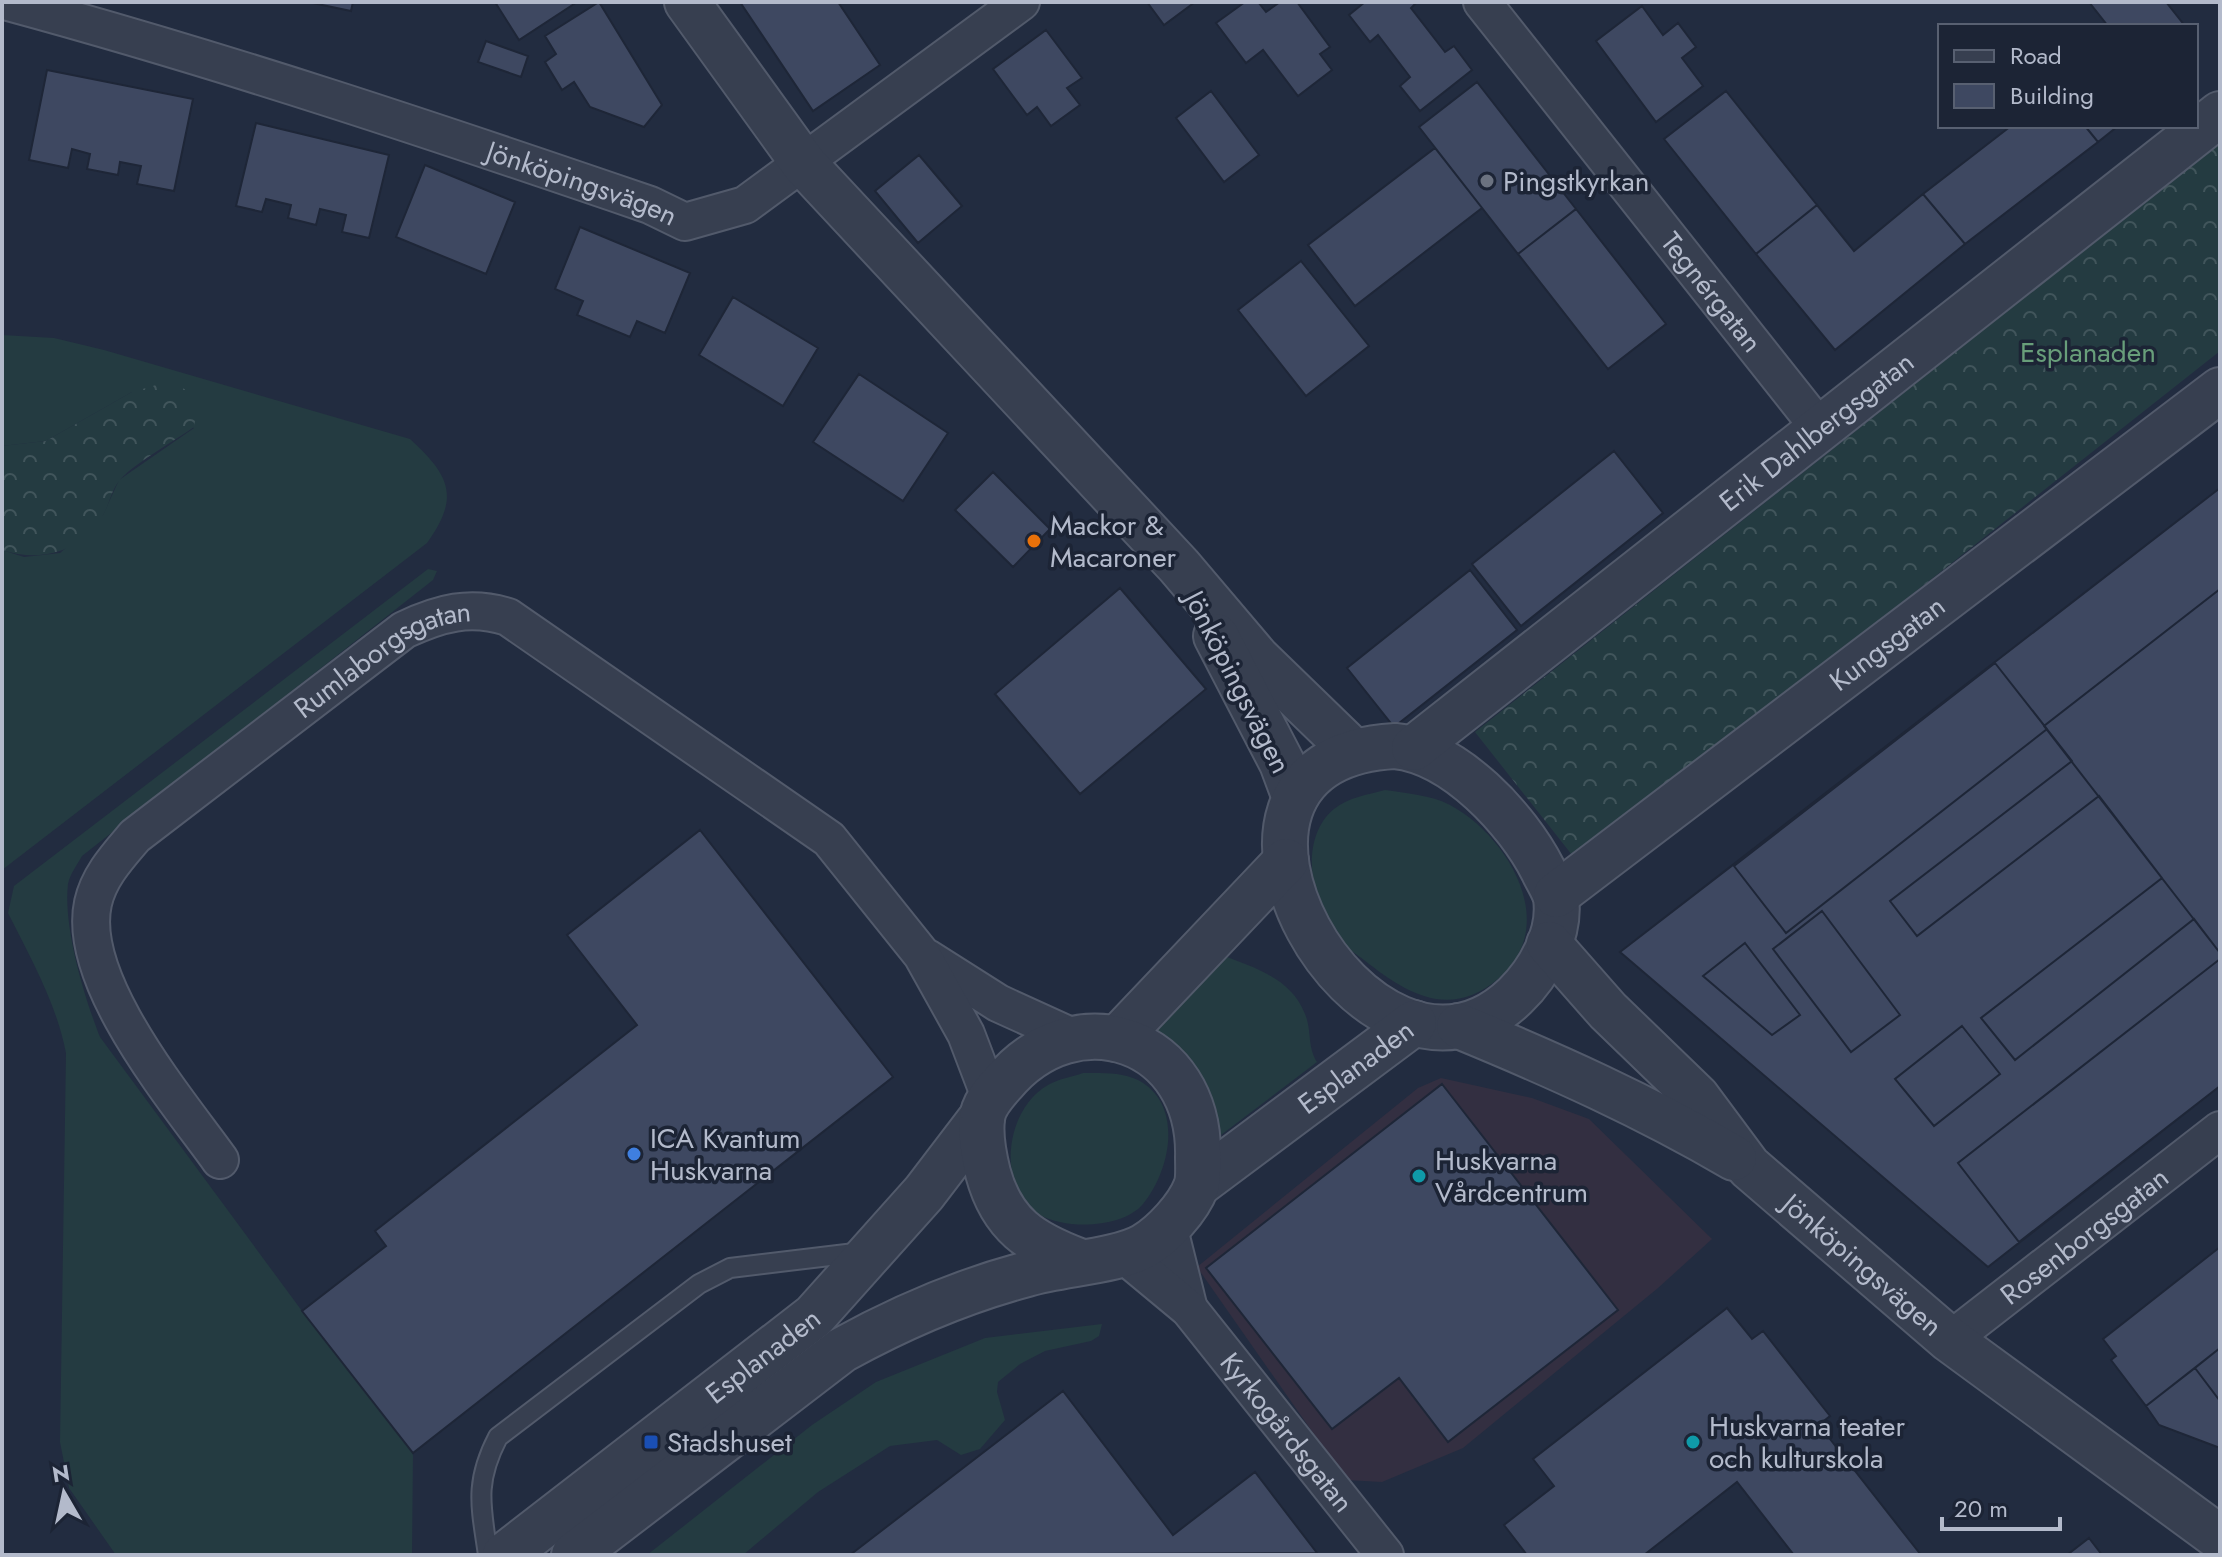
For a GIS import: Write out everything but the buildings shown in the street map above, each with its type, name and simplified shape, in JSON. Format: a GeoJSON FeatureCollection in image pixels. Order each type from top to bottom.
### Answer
{"type":"FeatureCollection","features":[{"type":"Feature","properties":{"kind":"street","name":"Jönköpingsvägen"},"geometry":{"type":"LineString","coordinates":[[7,2],[185,50],[413,123],[650,205],[685,222],[745,205],[804,164],[1179,566],[1257,658],[1353,751]]}},
{"type":"Feature","properties":{"kind":"street"},"geometry":{"type":"LineString","coordinates":[[687,2],[804,164],[1021,2]]}},
{"type":"Feature","properties":{"kind":"street","name":"Tegnérgatan"},"geometry":{"type":"LineString","coordinates":[[1482,2],[1821,430]]}},
{"type":"Feature","properties":{"kind":"street","name":"Erik Dahlbergsgatan"},"geometry":{"type":"LineString","coordinates":[[1414,748],[2220,114]]}},
{"type":"Feature","properties":{"kind":"street","name":"Kungsgatan"},"geometry":{"type":"LineString","coordinates":[[1556,895],[2220,390]]}},
{"type":"Feature","properties":{"kind":"street","name":"Jönköpingsvägen"},"geometry":{"type":"LineString","coordinates":[[1179,566],[1282,763],[1295,798]]}},
{"type":"Feature","properties":{"kind":"street","name":"Rumlaborgsgatan"},"geometry":{"type":"LineString","coordinates":[[220,1160],[137,1044],[110,993],[95,946],[93,904],[107,870],[135,836],[404,630],[438,614],[485,610],[508,617],[829,839],[922,955],[966,1034],[986,1107]]}},
{"type":"Feature","properties":{"kind":"street"},"geometry":{"type":"LineString","coordinates":[[1414,1023],[1366,998],[1329,961],[1308,928],[1292,894],[1286,861],[1284,820],[1295,798],[1322,769],[1353,751],[1414,748],[1462,777],[1507,816],[1531,846],[1556,895]]}},
{"type":"Feature","properties":{"kind":"street"},"geometry":{"type":"LineString","coordinates":[[1097,1039],[1155,1055],[1174,1072],[1189,1096],[1198,1147],[1197,1185],[1168,1225],[1146,1245],[1124,1255],[1079,1261],[1039,1246],[1006,1214],[993,1192],[984,1159],[986,1107],[1009,1075],[1035,1056],[1097,1039],[1286,861]]}},
{"type":"Feature","properties":{"kind":"street","name":"Esplanaden"},"geometry":{"type":"LineString","coordinates":[[1197,1185],[1414,1023],[1440,1028],[1459,1026],[1489,1014],[1514,997],[1533,975],[1549,944],[1556,915],[1556,895]]}},
{"type":"Feature","properties":{"kind":"street","name":"Jönköpingsvägen"},"geometry":{"type":"LineString","coordinates":[[1549,944],[1600,1003],[1697,1097],[1749,1167],[1950,1340],[2220,1538]]}},
{"type":"Feature","properties":{"kind":"street","name":"Rumlaborgsgatan"},"geometry":{"type":"LineString","coordinates":[[922,955],[998,1003],[1097,1039]]}},
{"type":"Feature","properties":{"kind":"street"},"geometry":{"type":"LineString","coordinates":[[1459,1026],[1573,1073],[1660,1115],[1749,1167]]}},
{"type":"Feature","properties":{"kind":"street","name":"Esplanaden"},"geometry":{"type":"LineString","coordinates":[[505,1555],[814,1316],[924,1193],[986,1107]]}},
{"type":"Feature","properties":{"kind":"street","name":"Rosenborgsgatan"},"geometry":{"type":"LineString","coordinates":[[1950,1340],[2220,1130]]}},
{"type":"Feature","properties":{"kind":"street"},"geometry":{"type":"LineString","coordinates":[[1168,1225],[1189,1309]]}},
{"type":"Feature","properties":{"kind":"street"},"geometry":{"type":"LineString","coordinates":[[1124,1255],[1189,1309]]}},
{"type":"Feature","properties":{"kind":"street","name":"Esplanaden"},"geometry":{"type":"LineString","coordinates":[[574,1555],[842,1350],[890,1324],[942,1303],[1025,1274],[1079,1261]]}},
{"type":"Feature","properties":{"kind":"street","name":"Kyrkogårdsgatan"},"geometry":{"type":"LineString","coordinates":[[1189,1309],[1385,1555]]}},
{"type":"Feature","properties":{"kind":"lane"},"geometry":{"type":"LineString","coordinates":[[2,17],[7,2]]}},
{"type":"Feature","properties":{"kind":"lane"},"geometry":{"type":"LineString","coordinates":[[488,1555],[480,1494],[483,1466],[498,1437],[699,1284],[730,1268],[874,1251]]}},
{"type":"Feature","properties":{"kind":"shaded area","name":"Huskvarna Vårdcentrum"},"geometry":{"type":"Polygon","coordinates":[[[1441,1078],[1532,1098],[1589,1119],[1712,1239],[1658,1288],[1463,1448],[1382,1482],[1346,1480],[1197,1267],[1418,1088],[1441,1078]]]}},
{"type":"Feature","properties":{"kind":"green space","name":"Esplanaden"},"geometry":{"type":"Polygon","coordinates":[[[2220,143],[2220,351],[1576,860],[1475,732],[2220,143]]]}},
{"type":"Feature","properties":{"kind":"green space"},"geometry":{"type":"Polygon","coordinates":[[[2,335],[54,338],[104,350],[410,439],[441,475],[447,499],[438,527],[427,543],[2,870],[2,550],[24,557],[60,553],[103,515],[119,480],[194,428],[132,392],[46,441],[2,446],[2,335]]]}},
{"type":"Feature","properties":{"kind":"green space"},"geometry":{"type":"Polygon","coordinates":[[[170,381],[185,389],[193,398],[196,410],[194,427],[125,475],[114,489],[103,515],[83,538],[71,546],[32,555],[2,550],[2,446],[46,441],[132,392],[170,381]]]}},
{"type":"Feature","properties":{"kind":"green space"},"geometry":{"type":"Polygon","coordinates":[[[428,569],[437,571],[433,580],[82,856],[69,880],[67,901],[76,961],[100,1037],[302,1311],[413,1453],[412,1555],[116,1555],[69,1488],[60,1442],[66,1053],[49,998],[8,913],[14,886],[428,569]]]}},
{"type":"Feature","properties":{"kind":"green space"},"geometry":{"type":"Polygon","coordinates":[[[1385,790],[1435,799],[1471,819],[1491,838],[1520,883],[1526,908],[1526,933],[1517,957],[1499,978],[1481,991],[1446,1000],[1413,992],[1343,944],[1325,918],[1314,886],[1312,869],[1312,852],[1323,821],[1346,802],[1385,790]]]}},
{"type":"Feature","properties":{"kind":"green space"},"geometry":{"type":"Polygon","coordinates":[[[1222,955],[1271,976],[1291,991],[1305,1014],[1317,1062],[1217,1138],[1204,1082],[1178,1054],[1147,1034],[1222,955]]]}},
{"type":"Feature","properties":{"kind":"green space"},"geometry":{"type":"Polygon","coordinates":[[[1083,1073],[1118,1074],[1138,1080],[1153,1091],[1167,1121],[1166,1156],[1153,1190],[1134,1212],[1094,1224],[1065,1223],[1040,1215],[1026,1203],[1016,1187],[1011,1168],[1015,1130],[1033,1096],[1052,1083],[1083,1073]]]}},
{"type":"Feature","properties":{"kind":"green space"},"geometry":{"type":"Polygon","coordinates":[[[1102,1324],[1099,1336],[1091,1341],[1045,1351],[1020,1364],[998,1382],[997,1392],[1005,1420],[980,1449],[961,1455],[937,1440],[890,1446],[818,1492],[743,1555],[647,1555],[812,1425],[876,1382],[985,1338],[1102,1324]]]}},
{"type":"Feature","properties":{"kind":"place","name":"Pingstkyrkan"},"geometry":{"type":"Point","coordinates":[1487,181]}},
{"type":"Feature","properties":{"kind":"place","name":"Mackor & Macaroner"},"geometry":{"type":"Point","coordinates":[1034,541]}},
{"type":"Feature","properties":{"kind":"place","name":"ICA Kvantum Huskvarna"},"geometry":{"type":"Point","coordinates":[634,1154]}},
{"type":"Feature","properties":{"kind":"place","name":"Huskvarna Vårdcentrum"},"geometry":{"type":"Point","coordinates":[1419,1176]}},
{"type":"Feature","properties":{"kind":"place","name":"Stadshuset"},"geometry":{"type":"Point","coordinates":[651,1442]}},
{"type":"Feature","properties":{"kind":"place","name":"Huskvarna teater och kulturskola"},"geometry":{"type":"Point","coordinates":[1693,1442]}}]}
